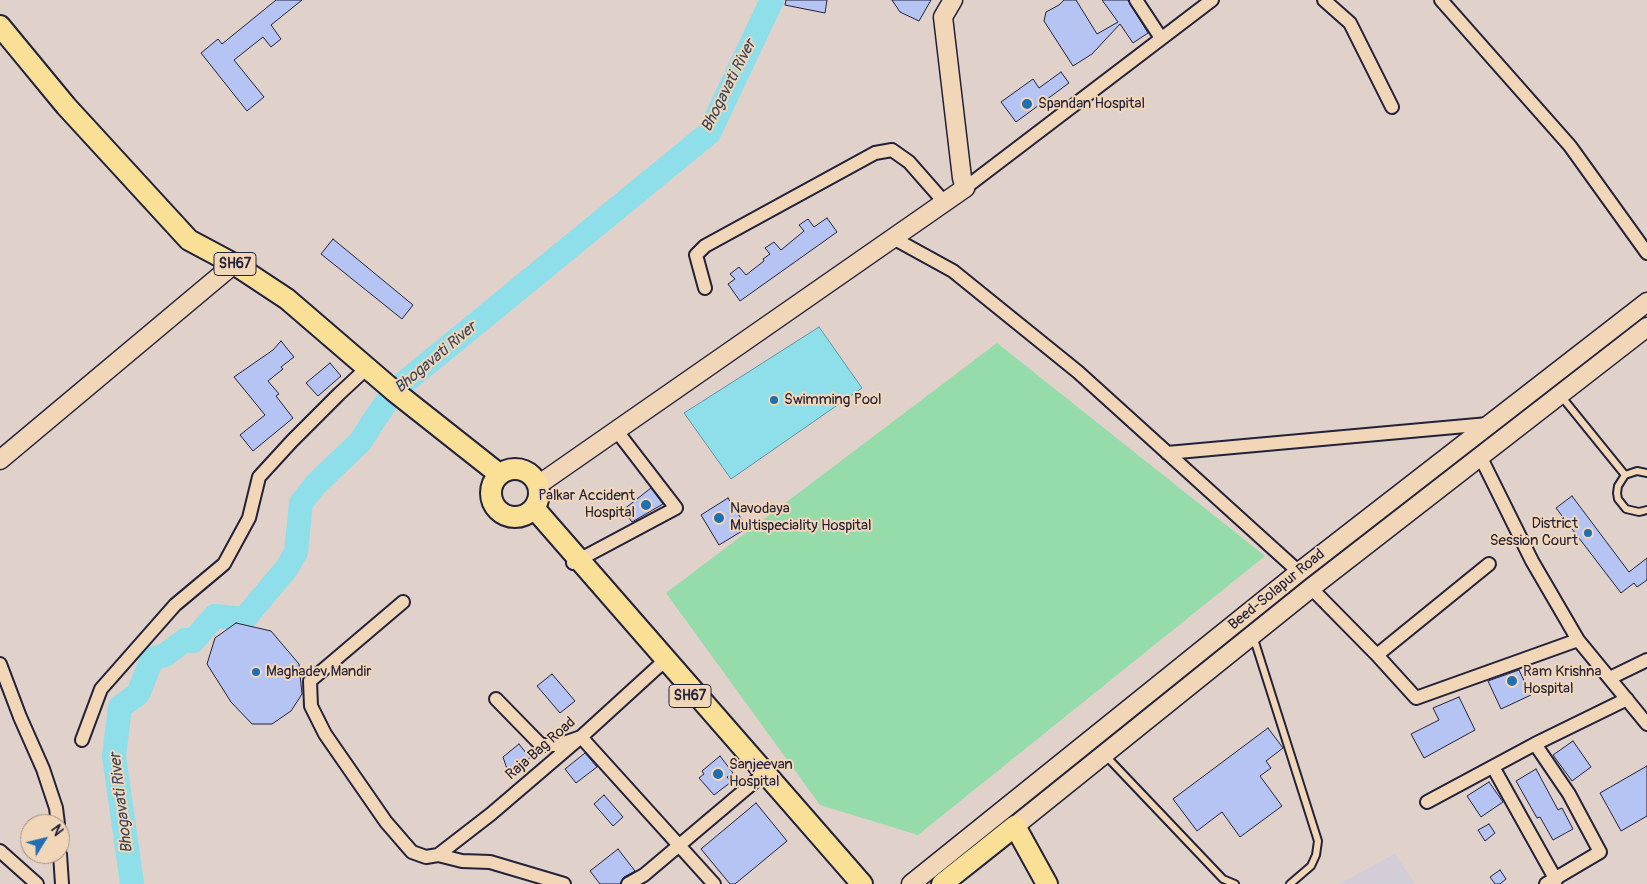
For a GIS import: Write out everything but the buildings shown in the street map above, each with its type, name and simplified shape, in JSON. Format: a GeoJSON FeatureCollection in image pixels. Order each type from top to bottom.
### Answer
{"type":"FeatureCollection","features":[{"type":"Feature","properties":{"kind":"main road"},"geometry":{"type":"LineString","coordinates":[[953,0],[943,17],[964,183]]}},
{"type":"Feature","properties":{"kind":"main road","name":"SH67"},"geometry":{"type":"LineString","coordinates":[[0,26],[66,106],[189,240],[234,264],[287,299],[367,368],[499,474]]}},
{"type":"Feature","properties":{"kind":"main road"},"geometry":{"type":"LineString","coordinates":[[537,482],[938,195],[964,183]]}},
{"type":"Feature","properties":{"kind":"main road"},"geometry":{"type":"LineString","coordinates":[[537,482],[616,430],[893,238],[964,183]]}},
{"type":"Feature","properties":{"kind":"main road"},"geometry":{"type":"LineString","coordinates":[[0,460],[234,264]]}},
{"type":"Feature","properties":{"kind":"main road","name":"Beed-Solapur Road"},"geometry":{"type":"LineString","coordinates":[[911,884],[1298,572],[1647,302]]}},
{"type":"Feature","properties":{"kind":"main road","name":"Beed-Solapur Road"},"geometry":{"type":"LineString","coordinates":[[1015,826],[1311,588],[1647,327]]}},
{"type":"Feature","properties":{"kind":"main road"},"geometry":{"type":"LineString","coordinates":[[514,468],[529,472],[537,482],[539,493],[538,501],[531,511],[512,517],[498,510],[493,503],[491,488],[499,474],[514,468]]}},
{"type":"Feature","properties":{"kind":"main road","name":"SH67"},"geometry":{"type":"LineString","coordinates":[[531,511],[760,776],[844,884]]}},
{"type":"Feature","properties":{"kind":"main road"},"geometry":{"type":"LineString","coordinates":[[576,561],[862,884]]}},
{"type":"Feature","properties":{"kind":"main road"},"geometry":{"type":"LineString","coordinates":[[942,884],[1015,826],[1047,884]]}},
{"type":"Feature","properties":{"kind":"street"},"geometry":{"type":"LineString","coordinates":[[1136,0],[1161,38]]}},
{"type":"Feature","properties":{"kind":"street"},"geometry":{"type":"LineString","coordinates":[[964,183],[1212,0]]}},
{"type":"Feature","properties":{"kind":"street"},"geometry":{"type":"LineString","coordinates":[[1324,0],[1350,23],[1392,107]]}},
{"type":"Feature","properties":{"kind":"street"},"geometry":{"type":"LineString","coordinates":[[1441,0],[1570,146],[1647,253]]}},
{"type":"Feature","properties":{"kind":"street"},"geometry":{"type":"LineString","coordinates":[[705,288],[696,255],[705,246],[875,153],[892,150],[909,162],[938,195]]}},
{"type":"Feature","properties":{"kind":"street"},"geometry":{"type":"LineString","coordinates":[[893,238],[953,271],[1078,372],[1298,572]]}},
{"type":"Feature","properties":{"kind":"street"},"geometry":{"type":"LineString","coordinates":[[82,740],[101,689],[175,605],[224,564],[248,518],[259,477],[292,441],[367,368]]}},
{"type":"Feature","properties":{"kind":"street"},"geometry":{"type":"LineString","coordinates":[[1167,453],[1488,424]]}},
{"type":"Feature","properties":{"kind":"street"},"geometry":{"type":"LineString","coordinates":[[576,561],[676,508],[616,430]]}},
{"type":"Feature","properties":{"kind":"street"},"geometry":{"type":"LineString","coordinates":[[1480,456],[1532,561],[1578,640],[1647,724]]}},
{"type":"Feature","properties":{"kind":"street"},"geometry":{"type":"LineString","coordinates":[[1377,655],[1489,564]]}},
{"type":"Feature","properties":{"kind":"street"},"geometry":{"type":"LineString","coordinates":[[1311,588],[1416,698],[1578,640]]}},
{"type":"Feature","properties":{"kind":"street"},"geometry":{"type":"LineString","coordinates":[[404,602],[310,681],[310,706],[325,734],[386,822],[412,852],[426,857],[438,855],[462,861],[490,862],[564,884]]}},
{"type":"Feature","properties":{"kind":"street"},"geometry":{"type":"LineString","coordinates":[[1610,678],[1647,660]]}},
{"type":"Feature","properties":{"kind":"street"},"geometry":{"type":"LineString","coordinates":[[0,664],[20,717],[43,769],[57,814]]}},
{"type":"Feature","properties":{"kind":"street","name":"Raja Bag Road"},"geometry":{"type":"LineString","coordinates":[[438,855],[491,814],[662,664]]}},
{"type":"Feature","properties":{"kind":"street"},"geometry":{"type":"LineString","coordinates":[[496,699],[541,745],[558,745],[581,737],[714,884]]}},
{"type":"Feature","properties":{"kind":"street"},"geometry":{"type":"LineString","coordinates":[[1427,802],[1535,744],[1627,699]]}},
{"type":"Feature","properties":{"kind":"street"},"geometry":{"type":"LineString","coordinates":[[1493,767],[1551,882],[1600,852],[1569,794],[1535,744]]}},
{"type":"Feature","properties":{"kind":"street"},"geometry":{"type":"LineString","coordinates":[[628,884],[644,875],[760,776]]}},
{"type":"Feature","properties":{"kind":"street"},"geometry":{"type":"LineString","coordinates":[[0,851],[37,884]]}},
{"type":"Feature","properties":{"kind":"street"},"geometry":{"type":"LineString","coordinates":[[61,864],[62,884]]}},
{"type":"Feature","properties":{"kind":"lane"},"geometry":{"type":"LineString","coordinates":[[1560,394],[1625,475]]}},
{"type":"Feature","properties":{"kind":"lane"},"geometry":{"type":"LineString","coordinates":[[1647,473],[1637,471],[1625,475],[1618,486],[1617,492],[1622,505],[1632,512],[1647,510]]}},
{"type":"Feature","properties":{"kind":"lane"},"geometry":{"type":"LineString","coordinates":[[1252,635],[1318,841],[1316,855],[1311,866],[1290,884]]}},
{"type":"Feature","properties":{"kind":"lane"},"geometry":{"type":"LineString","coordinates":[[1104,754],[1114,762],[1223,879],[1235,884]]}},
{"type":"Feature","properties":{"kind":"shaded area"},"geometry":{"type":"Polygon","coordinates":[[[1395,854],[1415,884],[1339,884],[1395,854]]]}},
{"type":"Feature","properties":{"kind":"green space"},"geometry":{"type":"Polygon","coordinates":[[[997,343],[1265,556],[918,835],[820,805],[666,593],[997,343]]]}},
{"type":"Feature","properties":{"kind":"water","name":"Swimming Pool"},"geometry":{"type":"Polygon","coordinates":[[[819,327],[862,388],[731,479],[684,413],[819,327]]]}},
{"type":"Feature","properties":{"kind":"waterway","name":"Bhogavati River"},"geometry":{"type":"LineString","coordinates":[[132,884],[114,756],[120,707],[138,694],[152,659],[165,655],[185,640],[193,641],[215,616],[244,619],[286,569],[296,552],[301,503],[315,485],[361,441],[394,391],[709,133],[772,0]]}},
{"type":"Feature","properties":{"kind":"place","name":"Spandan Hospital"},"geometry":{"type":"Point","coordinates":[1027,104]}},
{"type":"Feature","properties":{"kind":"place","name":"Swimming Pool"},"geometry":{"type":"Point","coordinates":[774,400]}},
{"type":"Feature","properties":{"kind":"place","name":"Palkar Accident Hospital"},"geometry":{"type":"Point","coordinates":[646,505]}},
{"type":"Feature","properties":{"kind":"place","name":"Navodaya Multispeciality Hospital"},"geometry":{"type":"Point","coordinates":[719,518]}},
{"type":"Feature","properties":{"kind":"place","name":"District Session Court"},"geometry":{"type":"Point","coordinates":[1588,533]}},
{"type":"Feature","properties":{"kind":"place","name":"Maghadev Mandir"},"geometry":{"type":"Point","coordinates":[256,672]}},
{"type":"Feature","properties":{"kind":"place","name":"Ram Krishna Hospital"},"geometry":{"type":"Point","coordinates":[1512,681]}},
{"type":"Feature","properties":{"kind":"place","name":"Sanjeevan Hospital"},"geometry":{"type":"Point","coordinates":[718,774]}}]}
